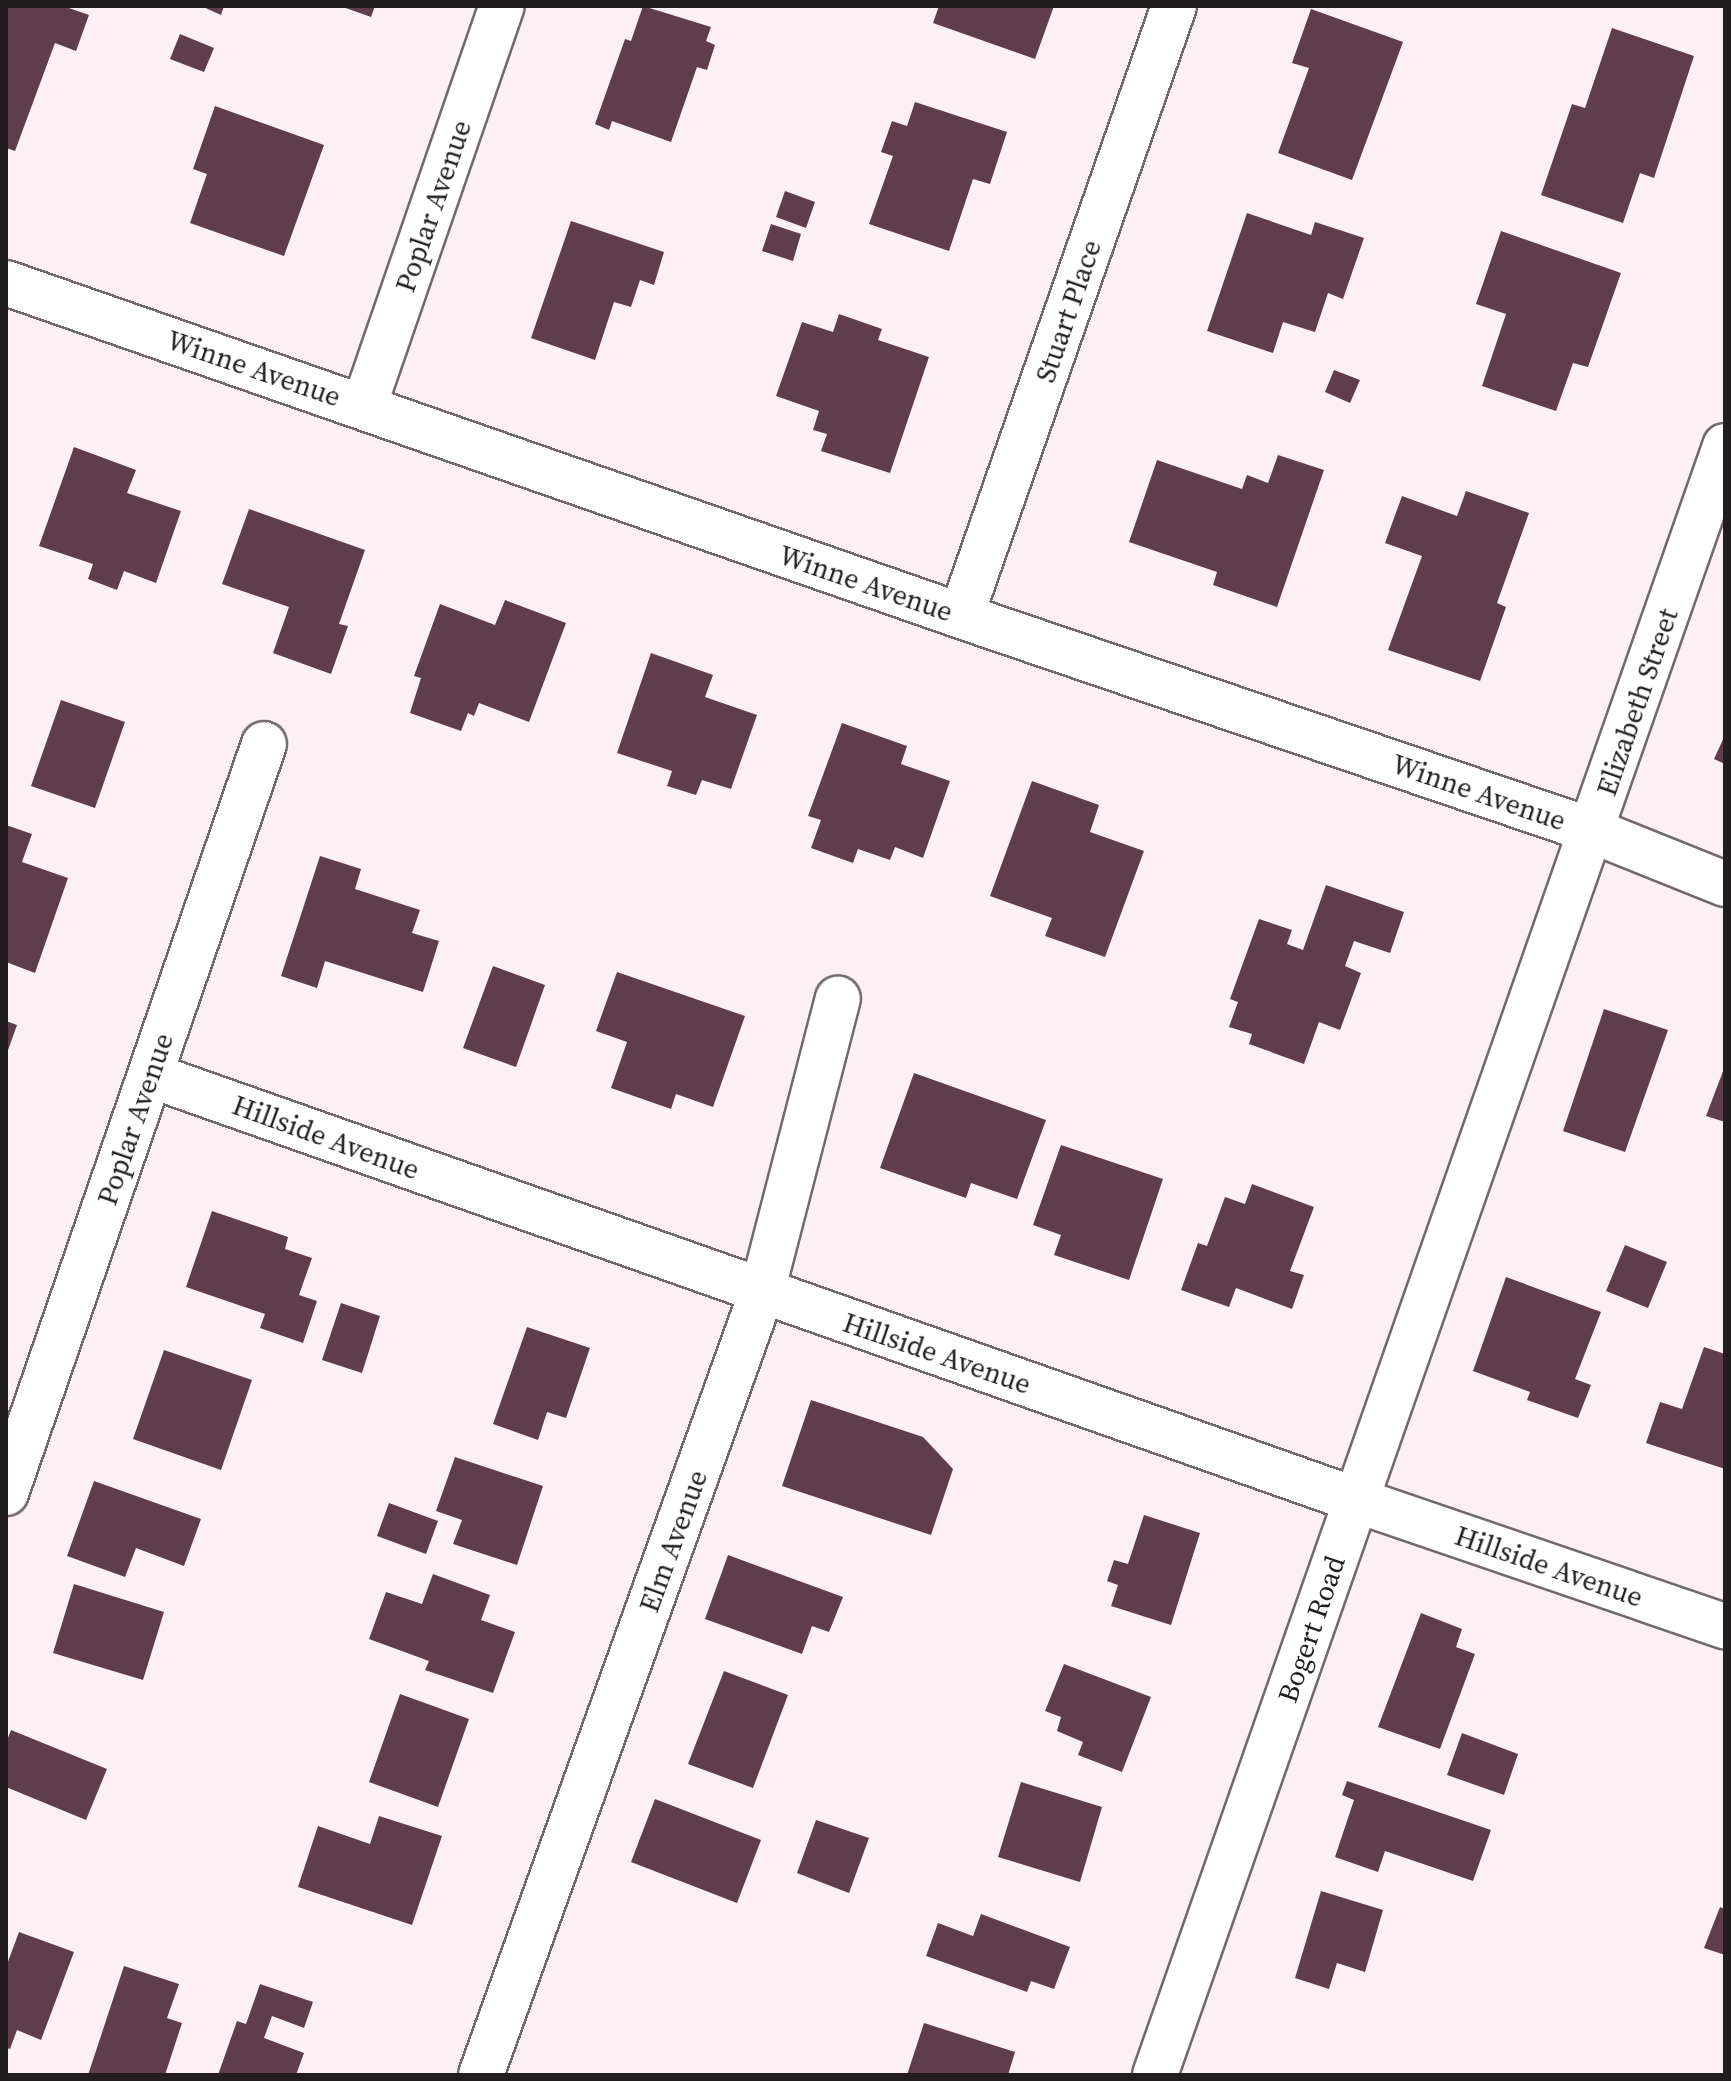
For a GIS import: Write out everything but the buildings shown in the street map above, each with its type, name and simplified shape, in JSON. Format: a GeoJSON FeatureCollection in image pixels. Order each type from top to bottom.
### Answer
{"type":"FeatureCollection","features":[{"type":"Feature","properties":{"kind":"street","name":"Poplar Avenue"},"geometry":{"type":"LineString","coordinates":[[364,406],[502,6]]}},
{"type":"Feature","properties":{"kind":"street","name":"Stuart Place"},"geometry":{"type":"LineString","coordinates":[[961,616],[1174,6]]}},
{"type":"Feature","properties":{"kind":"street","name":"Winne Avenue"},"geometry":{"type":"LineString","coordinates":[[6,283],[961,616],[1593,831],[1725,884]]}},
{"type":"Feature","properties":{"kind":"street","name":"Elizabeth Street"},"geometry":{"type":"LineString","coordinates":[[1468,1183],[1725,446]]}},
{"type":"Feature","properties":{"kind":"street","name":"Poplar Avenue"},"geometry":{"type":"LineString","coordinates":[[6,1493],[264,744]]}},
{"type":"Feature","properties":{"kind":"street","name":"Elm Avenue"},"geometry":{"type":"LineString","coordinates":[[481,2075],[762,1292],[838,999]]}},
{"type":"Feature","properties":{"kind":"street","name":"Hillside Avenue"},"geometry":{"type":"LineString","coordinates":[[150,1075],[1356,1500],[1725,1626]]}},
{"type":"Feature","properties":{"kind":"street","name":"Bogert Road"},"geometry":{"type":"LineString","coordinates":[[1155,2075],[1468,1183]]}}]}
